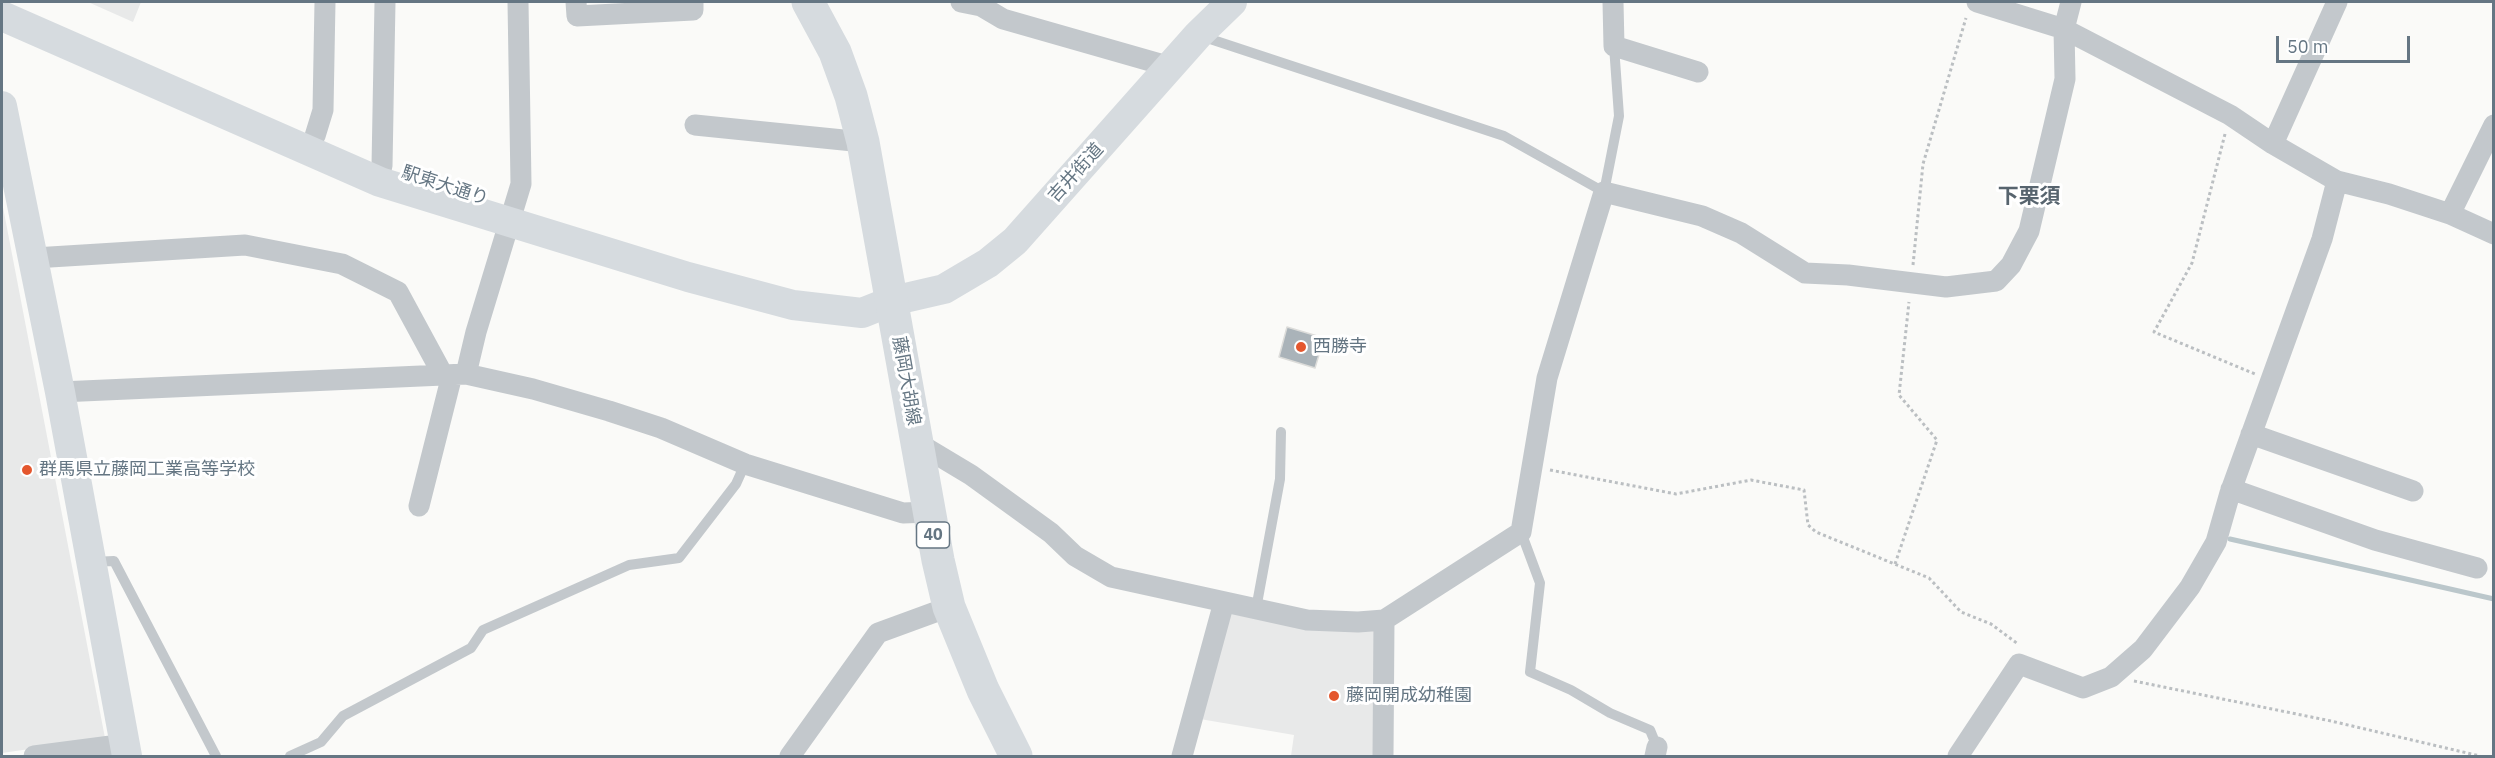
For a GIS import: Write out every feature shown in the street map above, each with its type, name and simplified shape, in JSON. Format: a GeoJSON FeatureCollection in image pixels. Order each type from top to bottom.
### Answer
{"type":"FeatureCollection","features":[{"type":"Feature","properties":{"kind":"main road","name":"藤岡大胡線"},"geometry":{"type":"LineString","coordinates":[[808,2],[835,52],[851,96],[863,142],[929,512],[950,607],[983,690],[1017,756]]}},
{"type":"Feature","properties":{"kind":"street","name":"駅東大通り"},"geometry":{"type":"LineString","coordinates":[[21,2],[104,42],[382,166],[512,214]]}},
{"type":"Feature","properties":{"kind":"street"},"geometry":{"type":"LineString","coordinates":[[315,136],[323,110],[325,2]]}},
{"type":"Feature","properties":{"kind":"street"},"geometry":{"type":"LineString","coordinates":[[382,166],[385,2]]}},
{"type":"Feature","properties":{"kind":"street"},"geometry":{"type":"LineString","coordinates":[[419,506],[454,374],[476,332],[521,184],[518,2]]}},
{"type":"Feature","properties":{"kind":"street"},"geometry":{"type":"LineString","coordinates":[[576,2],[577,16],[693,10],[693,2]]}},
{"type":"Feature","properties":{"kind":"street","name":"吉井街道"},"geometry":{"type":"LineString","coordinates":[[512,214],[688,277],[793,305],[862,313],[892,301],[944,289],[988,263],[1015,241],[1198,35],[1232,2]]}},
{"type":"Feature","properties":{"kind":"street"},"geometry":{"type":"LineString","coordinates":[[1613,2],[1614,46],[1698,72]]}},
{"type":"Feature","properties":{"kind":"street"},"geometry":{"type":"LineString","coordinates":[[1977,2],[2064,29],[2230,115],[2273,144],[2337,181],[2389,194],[2450,214],[2493,234]]}},
{"type":"Feature","properties":{"kind":"street"},"geometry":{"type":"LineString","coordinates":[[916,442],[971,475],[1051,533],[1075,556],[1111,577],[1307,620],[1358,622],[1384,620],[1521,532],[1547,378],[1604,192],[1702,216],[1741,232],[1805,273],[1848,275],[1946,288],[1996,281],[2011,265],[2029,231],[2065,79],[2064,29],[2071,2]]}},
{"type":"Feature","properties":{"kind":"street"},"geometry":{"type":"LineString","coordinates":[[2273,144],[2337,2]]}},
{"type":"Feature","properties":{"kind":"street"},"geometry":{"type":"LineString","coordinates":[[975,3],[1003,19],[1170,67]]}},
{"type":"Feature","properties":{"kind":"street"},"geometry":{"type":"LineString","coordinates":[[2,16],[87,51],[380,182],[512,214]]}},
{"type":"Feature","properties":{"kind":"street"},"geometry":{"type":"LineString","coordinates":[[2,106],[7,149],[34,258],[127,750],[34,756]]}},
{"type":"Feature","properties":{"kind":"street"},"geometry":{"type":"LineString","coordinates":[[695,125],[863,142]]}},
{"type":"Feature","properties":{"kind":"street"},"geometry":{"type":"LineString","coordinates":[[2450,214],[2493,125]]}},
{"type":"Feature","properties":{"kind":"street"},"geometry":{"type":"LineString","coordinates":[[1958,756],[2019,664],[2083,688],[2111,677],[2143,649],[2190,586],[2216,542],[2231,489],[2322,239],[2337,181]]}},
{"type":"Feature","properties":{"kind":"street"},"geometry":{"type":"LineString","coordinates":[[34,258],[245,245],[342,264],[398,292],[454,374]]}},
{"type":"Feature","properties":{"kind":"street"},"geometry":{"type":"LineString","coordinates":[[60,392],[454,374],[533,389],[609,411],[661,428],[745,464],[903,513],[929,512]]}},
{"type":"Feature","properties":{"kind":"street"},"geometry":{"type":"LineString","coordinates":[[2251,434],[2413,491]]}},
{"type":"Feature","properties":{"kind":"street"},"geometry":{"type":"LineString","coordinates":[[2231,489],[2376,540],[2477,568]]}},
{"type":"Feature","properties":{"kind":"street"},"geometry":{"type":"LineString","coordinates":[[1182,756],[1224,602]]}},
{"type":"Feature","properties":{"kind":"street"},"geometry":{"type":"LineString","coordinates":[[790,756],[878,633],[950,607]]}},
{"type":"Feature","properties":{"kind":"street"},"geometry":{"type":"LineString","coordinates":[[1383,756],[1384,620]]}},
{"type":"Feature","properties":{"kind":"lane"},"geometry":{"type":"LineString","coordinates":[[1198,35],[1504,136],[1604,192],[1619,117],[1614,46]]}},
{"type":"Feature","properties":{"kind":"lane"},"geometry":{"type":"LineString","coordinates":[[1256,609],[1280,478],[1281,432]]}},
{"type":"Feature","properties":{"kind":"lane"},"geometry":{"type":"LineString","coordinates":[[290,756],[321,742],[343,716],[471,648],[483,630],[629,565],[678,558],[736,483],[745,464]]}},
{"type":"Feature","properties":{"kind":"lane"},"geometry":{"type":"LineString","coordinates":[[1521,532],[1540,583],[1530,672],[1571,690],[1610,713],[1650,730],[1656,752]]}},
{"type":"Feature","properties":{"kind":"lane"},"geometry":{"type":"LineString","coordinates":[[92,562],[114,561],[216,756]]}},
{"type":"Feature","properties":{"kind":"path"},"geometry":{"type":"LineString","coordinates":[[2230,115],[2192,263],[2154,332],[2270,381]]}},
{"type":"Feature","properties":{"kind":"path"},"geometry":{"type":"LineString","coordinates":[[1532,466],[1676,494],[1751,480],[1803,490],[1808,525],[1816,532],[1929,578],[1960,612],[1991,624],[2018,643],[2019,664]]}},
{"type":"Feature","properties":{"kind":"path"},"geometry":{"type":"LineString","coordinates":[[2111,677],[2331,721],[2480,756]]}},
{"type":"Feature","properties":{"kind":"shaded area"},"geometry":{"type":"Polygon","coordinates":[[[88,2],[141,2],[133,22],[88,2]]]}},
{"type":"Feature","properties":{"kind":"shaded area","name":"群馬県立藤岡工業高等学校"},"geometry":{"type":"Polygon","coordinates":[[[2,202],[105,738],[2,753],[2,202]]]}},
{"type":"Feature","properties":{"kind":"shaded area"},"geometry":{"type":"Polygon","coordinates":[[[1227,611],[1378,629],[1377,756],[1291,756],[1294,735],[1200,719],[1227,611]]]}},
{"type":"Feature","properties":{"kind":"building","name":"西勝寺"},"geometry":{"type":"Polygon","coordinates":[[[1287,327],[1324,338],[1315,368],[1279,357],[1287,327]]]}},
{"type":"Feature","properties":{"kind":"waterway"},"geometry":{"type":"LineString","coordinates":[[2230,539],[2494,599]]}},
{"type":"Feature","properties":{"kind":"place","name":"西勝寺"},"geometry":{"type":"Point","coordinates":[1301,347]}},
{"type":"Feature","properties":{"kind":"place","name":"群馬県立藤岡工業高等学校"},"geometry":{"type":"Point","coordinates":[27,470]}},
{"type":"Feature","properties":{"kind":"place","name":"藤岡開成幼稚園"},"geometry":{"type":"Point","coordinates":[1334,696]}},
{"type":"Feature","properties":{"kind":"district","name":"下栗須"},"geometry":{"type":"Point","coordinates":[2029,197]}}]}
